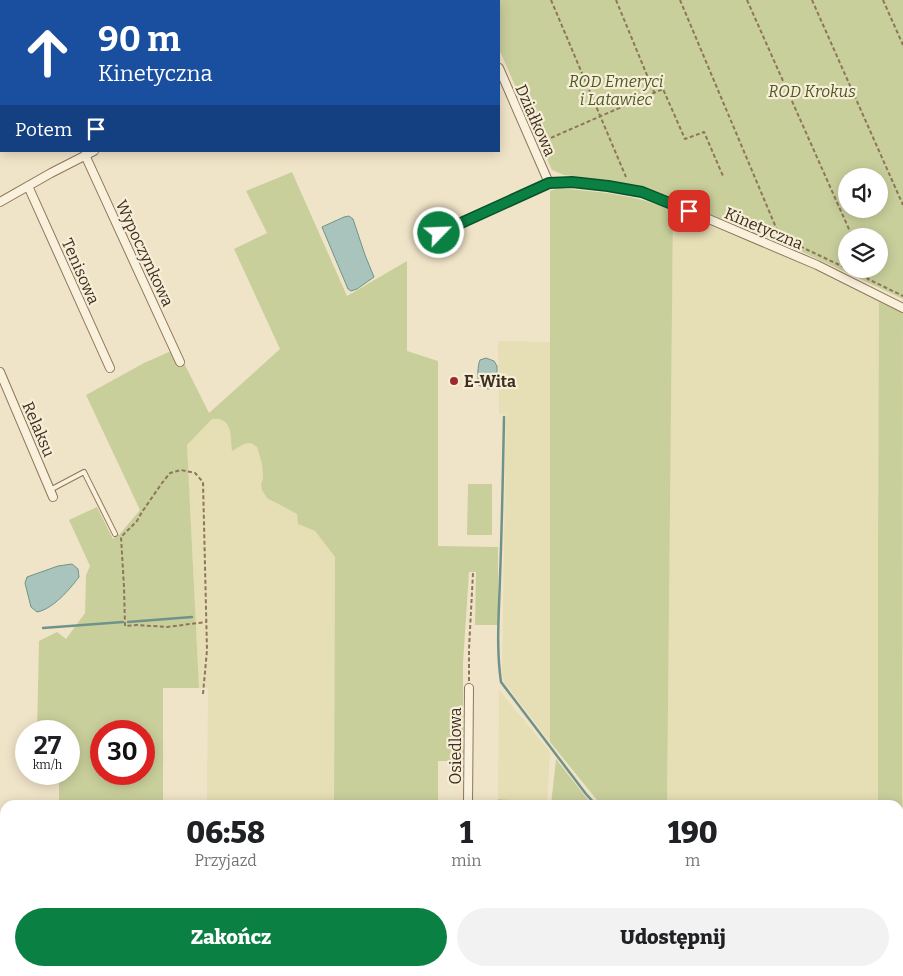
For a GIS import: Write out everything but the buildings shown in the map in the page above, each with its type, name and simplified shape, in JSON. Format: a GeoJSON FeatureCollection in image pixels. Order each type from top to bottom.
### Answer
{"type":"FeatureCollection","features":[{"type":"Feature","properties":{"kind":"street","name":"Działkowa"},"geometry":{"type":"LineString","coordinates":[[502,85],[533,146],[549,183]]}},
{"type":"Feature","properties":{"kind":"street"},"geometry":{"type":"LineString","coordinates":[[0,202],[92,152]]}},
{"type":"Feature","properties":{"kind":"street","name":"Wypoczynkowa"},"geometry":{"type":"LineString","coordinates":[[85,155],[180,362]]}},
{"type":"Feature","properties":{"kind":"street","name":"Kinetyczna"},"geometry":{"type":"LineString","coordinates":[[549,183],[572,182],[642,192],[817,266],[903,308]]}},
{"type":"Feature","properties":{"kind":"street"},"geometry":{"type":"LineString","coordinates":[[426,238],[549,183]]}},
{"type":"Feature","properties":{"kind":"street","name":"Tenisowa"},"geometry":{"type":"LineString","coordinates":[[28,186],[110,368]]}},
{"type":"Feature","properties":{"kind":"street","name":"Relaksu"},"geometry":{"type":"LineString","coordinates":[[0,372],[51,494]]}},
{"type":"Feature","properties":{"kind":"street","name":"Osiedlowa"},"geometry":{"type":"LineString","coordinates":[[468,800],[469,688]]}},
{"type":"Feature","properties":{"kind":"lane"},"geometry":{"type":"LineString","coordinates":[[51,494],[84,472],[115,534]]}},
{"type":"Feature","properties":{"kind":"path"},"geometry":{"type":"LineString","coordinates":[[551,0],[626,177]]}},
{"type":"Feature","properties":{"kind":"path"},"geometry":{"type":"LineString","coordinates":[[616,0],[654,92]]}},
{"type":"Feature","properties":{"kind":"path"},"geometry":{"type":"LineString","coordinates":[[680,0],[780,237],[838,264]]}},
{"type":"Feature","properties":{"kind":"path"},"geometry":{"type":"LineString","coordinates":[[747,0],[848,228]]}},
{"type":"Feature","properties":{"kind":"path"},"geometry":{"type":"LineString","coordinates":[[812,0],[903,205]]}},
{"type":"Feature","properties":{"kind":"path"},"geometry":{"type":"LineString","coordinates":[[883,0],[903,44]]}},
{"type":"Feature","properties":{"kind":"path"},"geometry":{"type":"LineString","coordinates":[[533,146],[663,89],[685,139],[704,132],[723,176]]}},
{"type":"Feature","properties":{"kind":"path"},"geometry":{"type":"LineString","coordinates":[[868,279],[903,296]]}},
{"type":"Feature","properties":{"kind":"path"},"geometry":{"type":"LineString","coordinates":[[203,694],[206,622],[203,482],[195,473],[180,470],[170,473],[137,521],[121,537],[125,626],[167,627],[206,622]]}},
{"type":"Feature","properties":{"kind":"path"},"geometry":{"type":"LineString","coordinates":[[469,688],[473,573]]}},
{"type":"Feature","properties":{"kind":"shaded area"},"geometry":{"type":"Polygon","coordinates":[[[673,211],[803,264],[879,302],[878,800],[667,800],[673,211]]]}},
{"type":"Feature","properties":{"kind":"shaded area"},"geometry":{"type":"Polygon","coordinates":[[[498,341],[550,342],[550,742],[504,682],[502,675],[506,414],[499,414],[498,341]]]}},
{"type":"Feature","properties":{"kind":"shaded area"},"geometry":{"type":"Polygon","coordinates":[[[212,418],[226,421],[229,426],[232,451],[244,444],[251,443],[257,447],[262,464],[263,478],[261,484],[276,503],[297,514],[298,524],[315,531],[335,557],[334,800],[207,800],[208,688],[199,688],[187,445],[212,418]]]}},
{"type":"Feature","properties":{"kind":"shaded area"},"geometry":{"type":"Polygon","coordinates":[[[903,554],[903,800],[902,800],[903,554]]]}},
{"type":"Feature","properties":{"kind":"shaded area"},"geometry":{"type":"Polygon","coordinates":[[[499,690],[550,752],[547,800],[498,799],[499,690]]]}},
{"type":"Feature","properties":{"kind":"green space"},"geometry":{"type":"Polygon","coordinates":[[[500,0],[903,0],[903,299],[858,278],[888,278],[888,228],[838,228],[838,269],[779,241],[638,185],[564,175],[552,170],[500,51],[500,0]]]}},
{"type":"Feature","properties":{"kind":"green space"},"geometry":{"type":"Polygon","coordinates":[[[292,172],[347,296],[407,261],[407,351],[438,361],[438,546],[498,547],[498,625],[475,625],[476,572],[469,572],[463,663],[463,761],[438,761],[438,800],[334,800],[335,557],[315,531],[298,524],[297,514],[267,498],[262,490],[262,464],[257,447],[251,443],[244,444],[232,451],[227,424],[219,419],[212,419],[187,445],[199,688],[163,688],[163,800],[59,800],[59,785],[80,785],[80,720],[37,720],[39,641],[57,632],[66,639],[85,613],[86,575],[90,566],[69,520],[97,507],[113,539],[119,535],[140,510],[86,395],[144,363],[171,351],[177,363],[183,361],[209,413],[280,349],[234,249],[267,233],[246,191],[292,172]]]}},
{"type":"Feature","properties":{"kind":"green space"},"geometry":{"type":"Polygon","coordinates":[[[559,188],[631,197],[673,211],[667,800],[597,800],[550,742],[550,191],[559,188]]]}},
{"type":"Feature","properties":{"kind":"green space"},"geometry":{"type":"Polygon","coordinates":[[[879,302],[903,313],[902,800],[878,800],[879,302]]]}},
{"type":"Feature","properties":{"kind":"green space"},"geometry":{"type":"Polygon","coordinates":[[[468,484],[492,484],[492,535],[467,535],[468,484]]]}},
{"type":"Feature","properties":{"kind":"green space"},"geometry":{"type":"Polygon","coordinates":[[[556,759],[588,800],[552,800],[556,759]]]}},
{"type":"Feature","properties":{"kind":"water"},"geometry":{"type":"Polygon","coordinates":[[[349,216],[353,219],[374,277],[351,291],[348,289],[322,227],[349,216]]]}},
{"type":"Feature","properties":{"kind":"water"},"geometry":{"type":"Polygon","coordinates":[[[486,358],[494,361],[497,366],[497,387],[488,389],[478,385],[479,363],[480,360],[486,358]]]}},
{"type":"Feature","properties":{"kind":"water"},"geometry":{"type":"Polygon","coordinates":[[[72,564],[78,569],[79,577],[66,593],[55,603],[43,610],[37,612],[31,607],[25,583],[27,577],[58,566],[72,564]]]}},
{"type":"Feature","properties":{"kind":"waterway"},"geometry":{"type":"LineString","coordinates":[[504,417],[498,630],[501,682],[591,800]]}},
{"type":"Feature","properties":{"kind":"waterway"},"geometry":{"type":"LineString","coordinates":[[128,622],[192,617]]}},
{"type":"Feature","properties":{"kind":"waterway"},"geometry":{"type":"LineString","coordinates":[[43,628],[123,622]]}},
{"type":"Feature","properties":{"kind":"place","name":"E-Wita"},"geometry":{"type":"Point","coordinates":[454,381]}},
{"type":"Feature","properties":{"kind":"route"},"geometry":{"type":"LineString","coordinates":[[439,233],[549,183],[572,182],[642,192],[689,211]]}},
{"type":"Feature","properties":{"kind":"park label","name":"ROD Emeryci i Latawiec"},"geometry":{"type":"Point","coordinates":[616,90]}},
{"type":"Feature","properties":{"kind":"park label","name":"ROD Krokus"},"geometry":{"type":"Point","coordinates":[812,91]}}]}
